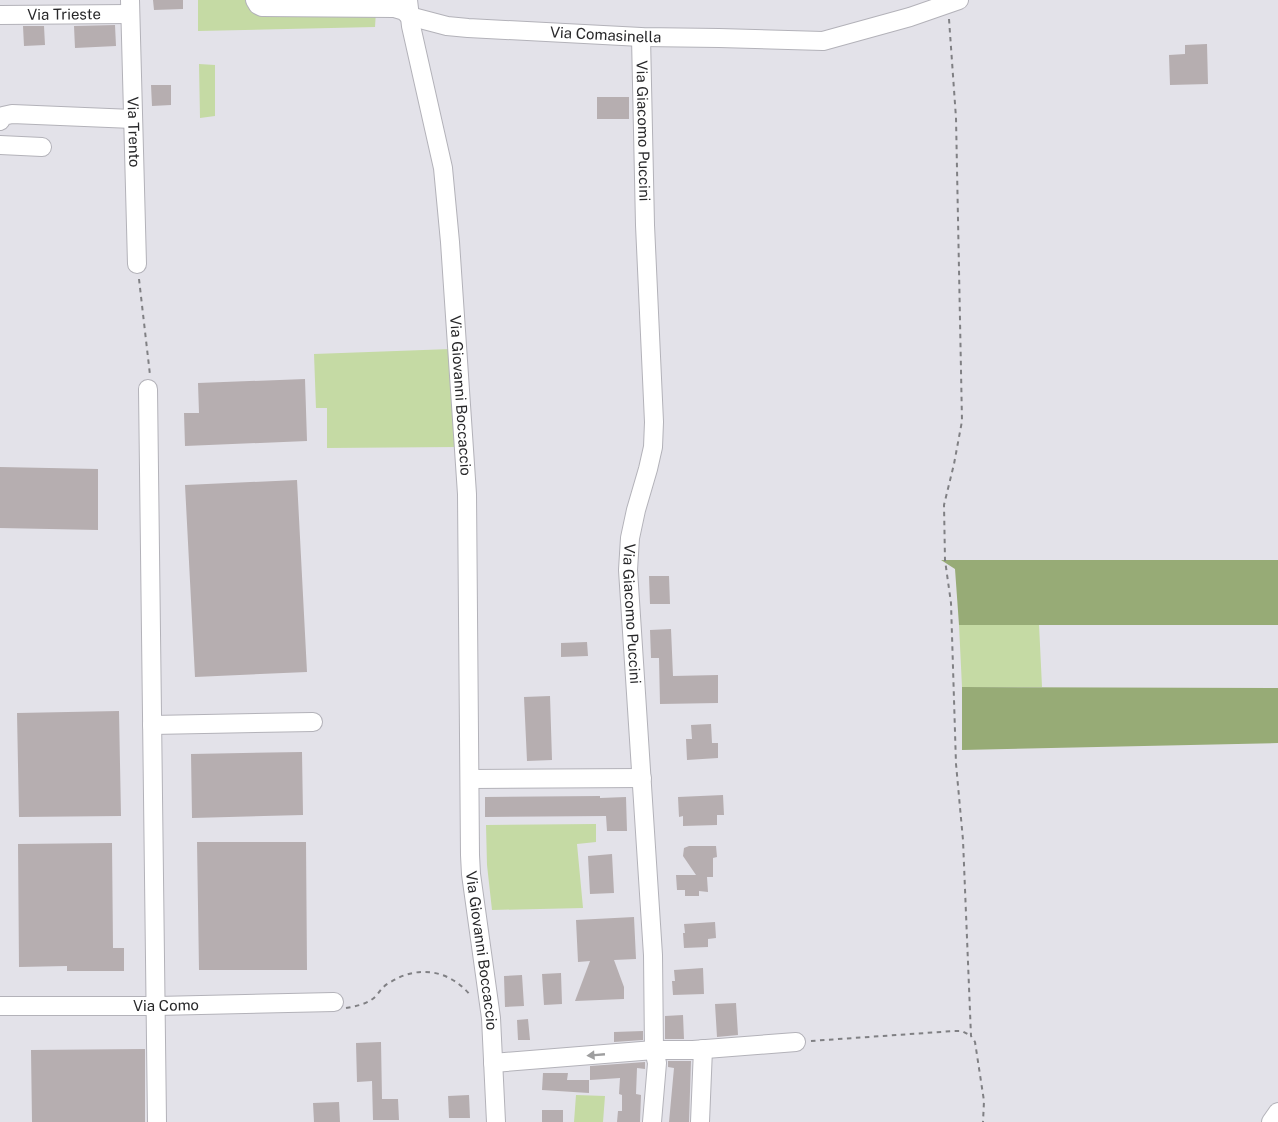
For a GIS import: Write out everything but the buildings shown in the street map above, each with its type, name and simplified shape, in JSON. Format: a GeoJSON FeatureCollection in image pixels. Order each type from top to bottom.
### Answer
{"type":"FeatureCollection","features":[{"type":"Feature","properties":{"kind":"street","name":"Via Comasinella"},"geometry":{"type":"LineString","coordinates":[[255,0],[262,7],[394,8],[404,11],[409,8],[447,26],[468,28],[641,37],[823,41],[910,17],[953,2]]}},
{"type":"Feature","properties":{"kind":"street","name":"Via Trieste"},"geometry":{"type":"LineString","coordinates":[[0,15],[130,7]]}},
{"type":"Feature","properties":{"kind":"street","name":"Via Trento"},"geometry":{"type":"LineString","coordinates":[[130,7],[137,264]]}},
{"type":"Feature","properties":{"kind":"street","name":"Via Giovanni Boccaccio"},"geometry":{"type":"LineString","coordinates":[[409,8],[443,168],[450,242],[467,494],[471,874],[491,1018],[496,1122]]}},
{"type":"Feature","properties":{"kind":"street","name":"Via Giacomo Puccini"},"geometry":{"type":"LineString","coordinates":[[641,37],[645,225],[654,422],[653,447],[630,538],[628,570],[653,955],[654,1050],[657,1063],[652,1122]]}},
{"type":"Feature","properties":{"kind":"street"},"geometry":{"type":"LineString","coordinates":[[0,121],[3,116],[12,114],[133,119]]}},
{"type":"Feature","properties":{"kind":"street"},"geometry":{"type":"LineString","coordinates":[[0,145],[42,147]]}},
{"type":"Feature","properties":{"kind":"street"},"geometry":{"type":"LineString","coordinates":[[148,389],[157,1122]]}},
{"type":"Feature","properties":{"kind":"street"},"geometry":{"type":"LineString","coordinates":[[152,724],[313,722]]}},
{"type":"Feature","properties":{"kind":"street"},"geometry":{"type":"LineString","coordinates":[[470,779],[642,778]]}},
{"type":"Feature","properties":{"kind":"street","name":"Via Como"},"geometry":{"type":"LineString","coordinates":[[0,1006],[157,1006],[331,1002]]}},
{"type":"Feature","properties":{"kind":"street"},"geometry":{"type":"LineString","coordinates":[[493,1063],[654,1050],[796,1042]]}},
{"type":"Feature","properties":{"kind":"street"},"geometry":{"type":"LineString","coordinates":[[700,1122],[703,1049]]}},
{"type":"Feature","properties":{"kind":"street"},"geometry":{"type":"LineString","coordinates":[[1271,1122],[1278,1112]]}},
{"type":"Feature","properties":{"kind":"path"},"geometry":{"type":"LineString","coordinates":[[953,2],[962,421],[944,504],[945,560],[951,603],[956,764],[963,840],[971,1036]]}},
{"type":"Feature","properties":{"kind":"path"},"geometry":{"type":"LineString","coordinates":[[137,264],[150,377],[148,389]]}},
{"type":"Feature","properties":{"kind":"path"},"geometry":{"type":"LineString","coordinates":[[331,1002],[332,1007],[336,1008],[345,1009],[358,1006],[371,1000],[384,987],[398,978],[408,973],[426,971],[453,979],[474,999]]}},
{"type":"Feature","properties":{"kind":"path"},"geometry":{"type":"LineString","coordinates":[[796,1042],[962,1031],[971,1036],[975,1042],[984,1101],[983,1122]]}},
{"type":"Feature","properties":{"kind":"green space"},"geometry":{"type":"Polygon","coordinates":[[[198,0],[250,0],[376,11],[375,27],[198,31],[198,0]]]}},
{"type":"Feature","properties":{"kind":"green space"},"geometry":{"type":"Polygon","coordinates":[[[199,64],[215,65],[215,116],[200,118],[199,64]]]}},
{"type":"Feature","properties":{"kind":"green space"},"geometry":{"type":"Polygon","coordinates":[[[451,349],[458,447],[327,448],[327,408],[316,408],[314,354],[451,349]]]}},
{"type":"Feature","properties":{"kind":"green space"},"geometry":{"type":"Polygon","coordinates":[[[941,560],[1278,560],[1278,625],[959,625],[955,569],[941,560]]]}},
{"type":"Feature","properties":{"kind":"green space"},"geometry":{"type":"Polygon","coordinates":[[[1039,624],[1042,687],[962,687],[959,625],[1039,624]]]}},
{"type":"Feature","properties":{"kind":"green space"},"geometry":{"type":"Polygon","coordinates":[[[962,687],[1278,688],[1278,743],[962,750],[962,687]]]}},
{"type":"Feature","properties":{"kind":"green space"},"geometry":{"type":"Polygon","coordinates":[[[596,824],[596,842],[577,844],[583,908],[492,910],[487,865],[486,825],[596,824]]]}},
{"type":"Feature","properties":{"kind":"green space"},"geometry":{"type":"Polygon","coordinates":[[[576,1095],[605,1096],[603,1122],[574,1122],[576,1095]]]}}]}
